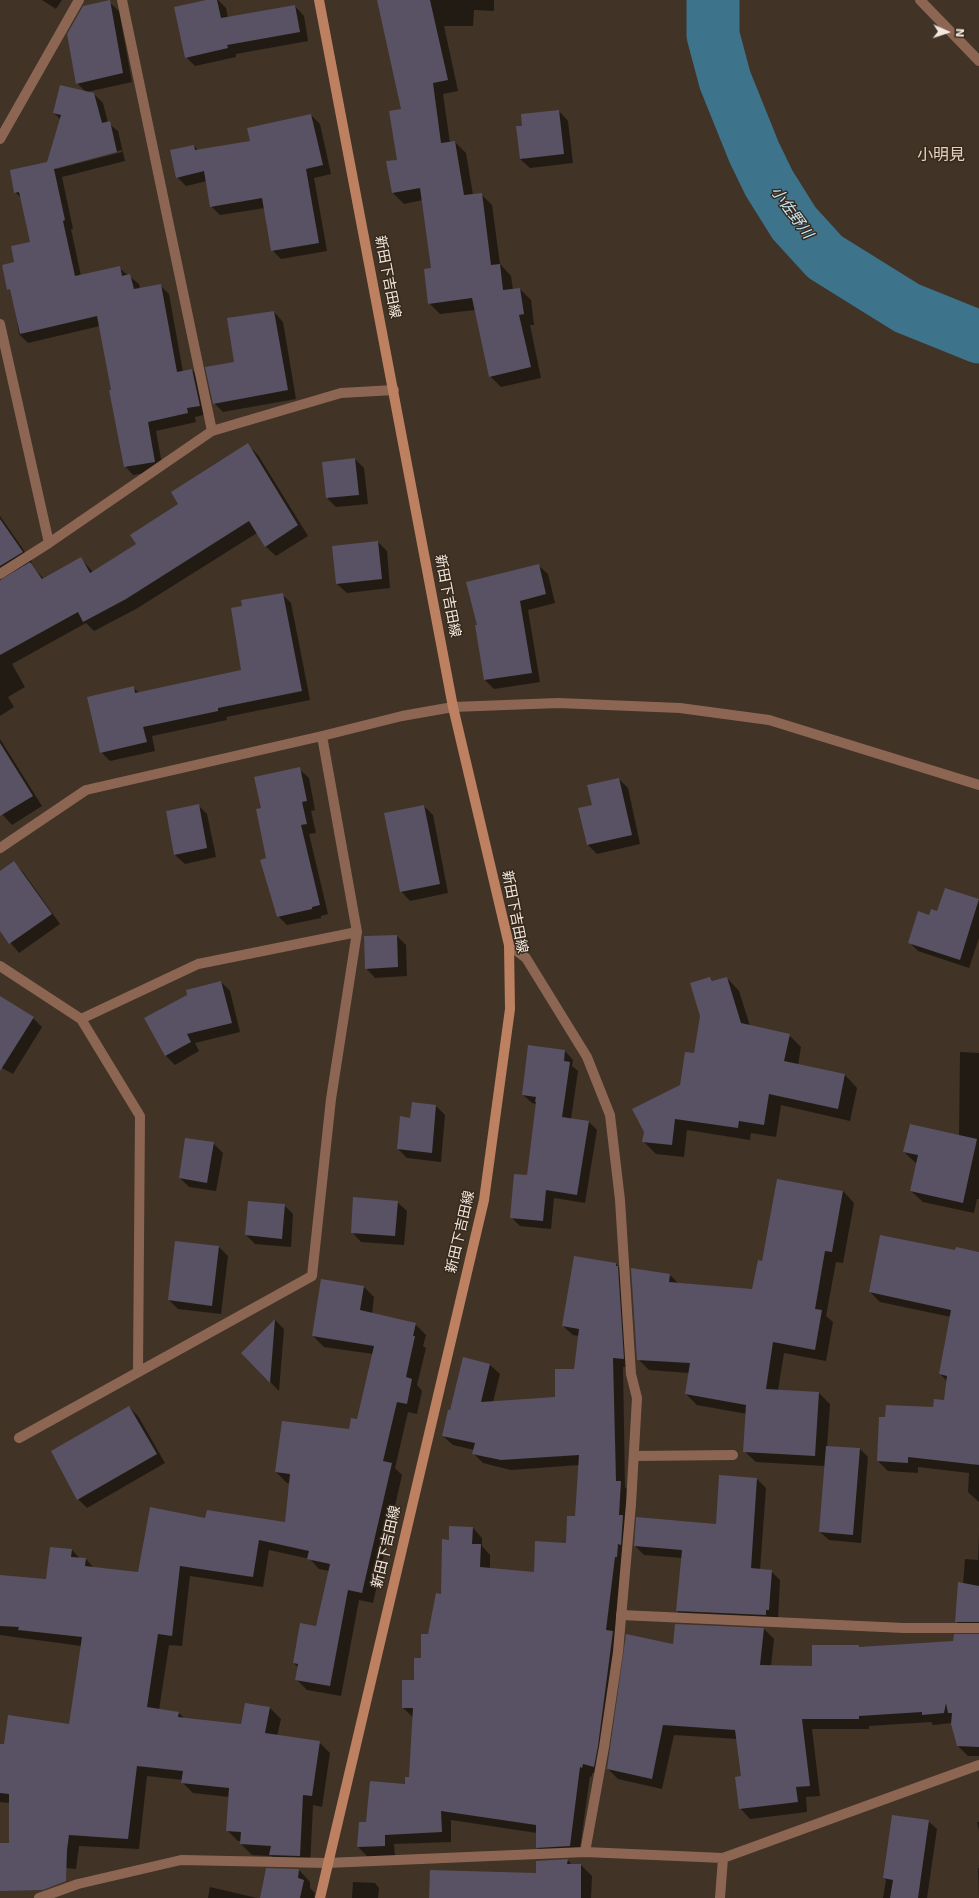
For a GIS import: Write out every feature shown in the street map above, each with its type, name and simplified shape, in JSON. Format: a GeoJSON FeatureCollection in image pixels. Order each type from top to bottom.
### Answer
{"type":"FeatureCollection","features":[{"type":"Feature","properties":{"kind":"main road","name":"新田下吉田線"},"geometry":{"type":"LineString","coordinates":[[319,0],[453,707],[509,945],[510,1009],[484,1200],[320,1898]]}},
{"type":"Feature","properties":{"kind":"street"},"geometry":{"type":"LineString","coordinates":[[0,139],[79,0]]}},
{"type":"Feature","properties":{"kind":"street"},"geometry":{"type":"LineString","coordinates":[[122,0],[212,431]]}},
{"type":"Feature","properties":{"kind":"street"},"geometry":{"type":"LineString","coordinates":[[920,0],[979,62]]}},
{"type":"Feature","properties":{"kind":"street"},"geometry":{"type":"LineString","coordinates":[[0,324],[49,543]]}},
{"type":"Feature","properties":{"kind":"street"},"geometry":{"type":"LineString","coordinates":[[0,574],[49,543],[212,431],[341,394],[394,390]]}},
{"type":"Feature","properties":{"kind":"street"},"geometry":{"type":"LineString","coordinates":[[0,848],[86,790],[322,736],[402,716],[453,707],[558,704],[680,708],[769,720],[979,784]]}},
{"type":"Feature","properties":{"kind":"street"},"geometry":{"type":"LineString","coordinates":[[19,1438],[138,1370],[312,1276],[331,1099],[357,932],[322,736]]}},
{"type":"Feature","properties":{"kind":"street"},"geometry":{"type":"LineString","coordinates":[[81,1019],[198,964],[357,932]]}},
{"type":"Feature","properties":{"kind":"street"},"geometry":{"type":"LineString","coordinates":[[509,945],[526,958],[587,1057],[610,1115],[620,1200],[631,1374],[637,1398],[634,1456],[621,1615],[604,1747],[585,1852]]}},
{"type":"Feature","properties":{"kind":"street"},"geometry":{"type":"LineString","coordinates":[[0,966],[81,1019],[140,1116],[138,1370]]}},
{"type":"Feature","properties":{"kind":"street"},"geometry":{"type":"LineString","coordinates":[[634,1456],[733,1455]]}},
{"type":"Feature","properties":{"kind":"street"},"geometry":{"type":"LineString","coordinates":[[621,1615],[904,1628],[979,1628]]}},
{"type":"Feature","properties":{"kind":"street"},"geometry":{"type":"LineString","coordinates":[[39,1898],[78,1884],[181,1860],[327,1863],[585,1852],[723,1858],[979,1765]]}},
{"type":"Feature","properties":{"kind":"street"},"geometry":{"type":"LineString","coordinates":[[720,1898],[723,1858]]}},
{"type":"Feature","properties":{"kind":"building"},"geometry":{"type":"Polygon","coordinates":[[[110,0],[123,73],[76,84],[67,34],[83,6],[110,0]]]}},
{"type":"Feature","properties":{"kind":"building"},"geometry":{"type":"Polygon","coordinates":[[[206,0],[217,0],[221,18],[295,5],[300,32],[227,45],[228,48],[185,58],[174,7],[206,0]]]}},
{"type":"Feature","properties":{"kind":"building"},"geometry":{"type":"Polygon","coordinates":[[[377,0],[430,0],[448,80],[433,83],[441,143],[455,141],[464,195],[482,193],[491,265],[500,264],[503,290],[520,288],[524,314],[519,315],[531,367],[489,377],[472,298],[428,304],[424,269],[431,268],[420,188],[392,193],[386,161],[397,160],[389,111],[401,109],[377,0]]]}},
{"type":"Feature","properties":{"kind":"building"},"geometry":{"type":"Polygon","coordinates":[[[60,85],[94,93],[102,123],[110,121],[117,152],[54,169],[75,276],[120,266],[122,276],[130,274],[134,289],[161,284],[177,372],[192,369],[200,406],[187,408],[188,413],[148,422],[155,462],[124,467],[109,390],[111,390],[97,316],[20,334],[10,289],[7,290],[2,265],[14,262],[11,246],[30,242],[19,192],[14,193],[10,170],[47,162],[61,115],[53,113],[60,85]]]}},
{"type":"Feature","properties":{"kind":"building"},"geometry":{"type":"Polygon","coordinates":[[[559,110],[564,154],[520,159],[516,126],[522,126],[521,114],[559,110]]]}},
{"type":"Feature","properties":{"kind":"building"},"geometry":{"type":"Polygon","coordinates":[[[311,114],[323,165],[306,169],[319,243],[271,251],[262,198],[210,207],[204,171],[176,178],[170,150],[194,145],[195,150],[250,141],[247,128],[311,114]]]}},
{"type":"Feature","properties":{"kind":"building"},"geometry":{"type":"Polygon","coordinates":[[[274,311],[288,390],[213,404],[205,367],[234,362],[227,318],[274,311]]]}},
{"type":"Feature","properties":{"kind":"building"},"geometry":{"type":"Polygon","coordinates":[[[248,443],[298,525],[265,547],[249,521],[126,599],[83,622],[78,612],[0,655],[0,580],[30,562],[42,579],[81,557],[90,573],[136,544],[130,535],[178,504],[171,492],[248,443]]]}},
{"type":"Feature","properties":{"kind":"building"},"geometry":{"type":"Polygon","coordinates":[[[355,458],[359,495],[326,498],[322,462],[355,458]]]}},
{"type":"Feature","properties":{"kind":"building"},"geometry":{"type":"Polygon","coordinates":[[[0,519],[23,552],[0,566],[0,519]]]}},
{"type":"Feature","properties":{"kind":"building"},"geometry":{"type":"Polygon","coordinates":[[[378,541],[382,579],[336,584],[332,546],[378,541]]]}},
{"type":"Feature","properties":{"kind":"building"},"geometry":{"type":"Polygon","coordinates":[[[539,564],[546,594],[520,601],[532,673],[484,680],[475,625],[477,625],[466,582],[539,564]]]}},
{"type":"Feature","properties":{"kind":"building"},"geometry":{"type":"Polygon","coordinates":[[[283,593],[302,691],[218,708],[218,711],[143,727],[147,742],[100,753],[87,697],[134,686],[135,693],[241,670],[231,608],[242,606],[241,600],[283,593]]]}},
{"type":"Feature","properties":{"kind":"building"},"geometry":{"type":"Polygon","coordinates":[[[0,743],[33,796],[0,816],[0,743]]]}},
{"type":"Feature","properties":{"kind":"building"},"geometry":{"type":"Polygon","coordinates":[[[300,767],[307,801],[302,802],[307,824],[301,825],[320,905],[312,907],[312,909],[277,917],[260,860],[266,858],[256,809],[261,808],[254,777],[300,767]]]}},
{"type":"Feature","properties":{"kind":"building"},"geometry":{"type":"Polygon","coordinates":[[[619,778],[632,835],[587,845],[578,808],[592,805],[587,785],[619,778]]]}},
{"type":"Feature","properties":{"kind":"building"},"geometry":{"type":"Polygon","coordinates":[[[199,804],[207,848],[174,855],[166,811],[199,804]]]}},
{"type":"Feature","properties":{"kind":"building"},"geometry":{"type":"Polygon","coordinates":[[[424,805],[440,884],[400,892],[384,813],[424,805]]]}},
{"type":"Feature","properties":{"kind":"building"},"geometry":{"type":"Polygon","coordinates":[[[14,861],[52,914],[9,944],[0,931],[0,871],[14,861]]]}},
{"type":"Feature","properties":{"kind":"building"},"geometry":{"type":"Polygon","coordinates":[[[945,888],[979,899],[960,960],[908,943],[918,911],[929,915],[931,909],[937,911],[945,888]]]}},
{"type":"Feature","properties":{"kind":"building"},"geometry":{"type":"Polygon","coordinates":[[[397,935],[398,967],[365,969],[364,936],[397,935]]]}},
{"type":"Feature","properties":{"kind":"building"},"geometry":{"type":"Polygon","coordinates":[[[710,977],[712,981],[727,977],[741,1023],[790,1034],[784,1061],[845,1074],[838,1109],[769,1094],[764,1125],[739,1121],[738,1128],[675,1119],[672,1145],[642,1142],[644,1132],[632,1109],[680,1085],[685,1052],[694,1053],[700,1016],[690,983],[710,977]]]}},
{"type":"Feature","properties":{"kind":"building"},"geometry":{"type":"Polygon","coordinates":[[[221,981],[232,1023],[187,1034],[191,1042],[165,1056],[144,1018],[187,995],[186,990],[221,981]]]}},
{"type":"Feature","properties":{"kind":"building"},"geometry":{"type":"Polygon","coordinates":[[[0,996],[34,1017],[0,1071],[0,996]]]}},
{"type":"Feature","properties":{"kind":"building"},"geometry":{"type":"Polygon","coordinates":[[[528,1045],[565,1050],[564,1061],[570,1062],[562,1117],[589,1121],[577,1195],[546,1190],[543,1221],[510,1218],[514,1174],[527,1175],[536,1102],[536,1097],[522,1095],[528,1045]]]}},
{"type":"Feature","properties":{"kind":"building"},"geometry":{"type":"Polygon","coordinates":[[[412,1102],[436,1105],[432,1153],[397,1149],[400,1116],[410,1118],[412,1102]]]}},
{"type":"Feature","properties":{"kind":"building"},"geometry":{"type":"Polygon","coordinates":[[[910,1124],[977,1139],[963,1203],[910,1191],[918,1155],[903,1152],[910,1124]]]}},
{"type":"Feature","properties":{"kind":"building"},"geometry":{"type":"Polygon","coordinates":[[[185,1138],[214,1142],[207,1183],[179,1178],[185,1138]]]}},
{"type":"Feature","properties":{"kind":"building"},"geometry":{"type":"Polygon","coordinates":[[[777,1179],[843,1191],[832,1252],[825,1251],[815,1309],[822,1310],[815,1350],[773,1342],[766,1389],[819,1392],[815,1456],[743,1452],[746,1405],[685,1394],[690,1363],[637,1360],[631,1268],[670,1274],[669,1282],[752,1289],[758,1260],[762,1261],[777,1179]]]}},
{"type":"Feature","properties":{"kind":"building"},"geometry":{"type":"Polygon","coordinates":[[[353,1197],[398,1201],[395,1236],[351,1233],[353,1197]]]}},
{"type":"Feature","properties":{"kind":"building"},"geometry":{"type":"Polygon","coordinates":[[[248,1201],[285,1204],[282,1239],[245,1235],[248,1201]]]}},
{"type":"Feature","properties":{"kind":"building"},"geometry":{"type":"Polygon","coordinates":[[[880,1235],[955,1250],[956,1247],[979,1252],[979,1465],[908,1457],[908,1463],[877,1461],[879,1417],[885,1417],[886,1405],[933,1407],[934,1399],[944,1400],[947,1376],[939,1374],[951,1310],[869,1292],[880,1235]]]}},
{"type":"Feature","properties":{"kind":"building"},"geometry":{"type":"Polygon","coordinates":[[[175,1241],[219,1246],[212,1306],[168,1300],[175,1241]]]}},
{"type":"Feature","properties":{"kind":"building"},"geometry":{"type":"Polygon","coordinates":[[[574,1256],[616,1263],[616,1266],[618,1266],[624,1359],[613,1358],[616,1481],[621,1481],[619,1515],[623,1515],[621,1545],[618,1544],[617,1557],[615,1557],[606,1630],[613,1631],[598,1746],[594,1767],[583,1764],[582,1768],[580,1767],[570,1846],[536,1848],[536,1825],[441,1811],[442,1832],[385,1835],[385,1846],[357,1847],[359,1822],[366,1822],[370,1781],[405,1784],[405,1777],[409,1777],[413,1708],[402,1708],[402,1680],[414,1680],[414,1658],[421,1658],[421,1634],[428,1634],[436,1593],[441,1594],[442,1539],[449,1540],[449,1526],[473,1527],[472,1544],[481,1544],[480,1567],[534,1572],[535,1541],[566,1543],[567,1516],[575,1516],[579,1455],[501,1460],[472,1454],[475,1443],[442,1436],[463,1357],[490,1364],[481,1402],[555,1397],[555,1369],[574,1369],[579,1329],[562,1326],[574,1256]]]}},
{"type":"Feature","properties":{"kind":"building"},"geometry":{"type":"Polygon","coordinates":[[[321,1279],[364,1286],[360,1310],[416,1323],[413,1336],[415,1336],[406,1377],[412,1379],[407,1404],[397,1402],[383,1461],[392,1463],[362,1593],[348,1590],[330,1686],[295,1680],[298,1664],[293,1663],[300,1623],[316,1626],[330,1564],[307,1559],[309,1551],[259,1540],[253,1577],[180,1566],[172,1636],[158,1634],[147,1707],[179,1712],[178,1717],[241,1724],[245,1703],[270,1707],[265,1733],[320,1741],[312,1796],[303,1795],[300,1856],[269,1855],[271,1846],[240,1844],[241,1832],[226,1831],[229,1788],[181,1783],[183,1771],[137,1766],[128,1839],[69,1835],[66,1881],[43,1890],[0,1891],[0,1843],[9,1843],[9,1794],[0,1793],[0,1744],[4,1744],[8,1715],[69,1724],[82,1637],[18,1630],[19,1627],[0,1626],[0,1575],[46,1579],[50,1547],[72,1549],[71,1557],[86,1558],[85,1566],[138,1572],[150,1507],[205,1518],[207,1510],[285,1522],[290,1474],[275,1472],[282,1421],[349,1429],[351,1418],[357,1419],[374,1346],[312,1336],[321,1279]]]}},
{"type":"Feature","properties":{"kind":"building"},"geometry":{"type":"Polygon","coordinates":[[[275,1319],[270,1383],[241,1353],[275,1319]]]}},
{"type":"Feature","properties":{"kind":"building"},"geometry":{"type":"Polygon","coordinates":[[[129,1406],[157,1454],[77,1500],[51,1451],[129,1406]]]}},
{"type":"Feature","properties":{"kind":"building"},"geometry":{"type":"Polygon","coordinates":[[[826,1446],[860,1448],[853,1535],[819,1532],[826,1446]]]}},
{"type":"Feature","properties":{"kind":"building"},"geometry":{"type":"Polygon","coordinates":[[[719,1475],[757,1478],[751,1568],[772,1570],[769,1610],[766,1610],[766,1615],[676,1611],[682,1550],[634,1546],[636,1517],[716,1524],[719,1475]]]}},
{"type":"Feature","properties":{"kind":"building"},"geometry":{"type":"Polygon","coordinates":[[[958,1582],[979,1586],[979,1622],[955,1622],[958,1582]]]}},
{"type":"Feature","properties":{"kind":"building"},"geometry":{"type":"Polygon","coordinates":[[[675,1624],[764,1628],[760,1665],[812,1666],[812,1645],[859,1645],[859,1647],[953,1641],[954,1634],[979,1634],[979,1747],[957,1746],[951,1724],[952,1713],[948,1713],[946,1703],[944,1713],[922,1715],[922,1712],[859,1716],[859,1719],[802,1719],[810,1786],[796,1787],[798,1802],[739,1809],[735,1777],[741,1776],[735,1730],[663,1725],[652,1779],[607,1769],[626,1634],[673,1644],[675,1624]]]}},
{"type":"Feature","properties":{"kind":"building"},"geometry":{"type":"Polygon","coordinates":[[[892,1815],[929,1820],[918,1898],[890,1898],[893,1880],[883,1878],[892,1815]]]}},
{"type":"Feature","properties":{"kind":"building"},"geometry":{"type":"Polygon","coordinates":[[[568,1859],[567,1864],[581,1864],[581,1898],[429,1898],[430,1870],[536,1873],[536,1861],[568,1859]]]}},
{"type":"Feature","properties":{"kind":"building"},"geometry":{"type":"Polygon","coordinates":[[[266,1868],[299,1869],[298,1878],[304,1880],[300,1898],[260,1898],[266,1868]]]}},
{"type":"Feature","properties":{"kind":"waterway","name":"小佐野川"},"geometry":{"type":"LineString","coordinates":[[713,0],[713,35],[725,80],[754,152],[769,183],[794,223],[825,257],[907,308],[979,337]]}},
{"type":"Feature","properties":{"kind":"district","name":"小明見"},"geometry":{"type":"Point","coordinates":[941,156]}}]}
